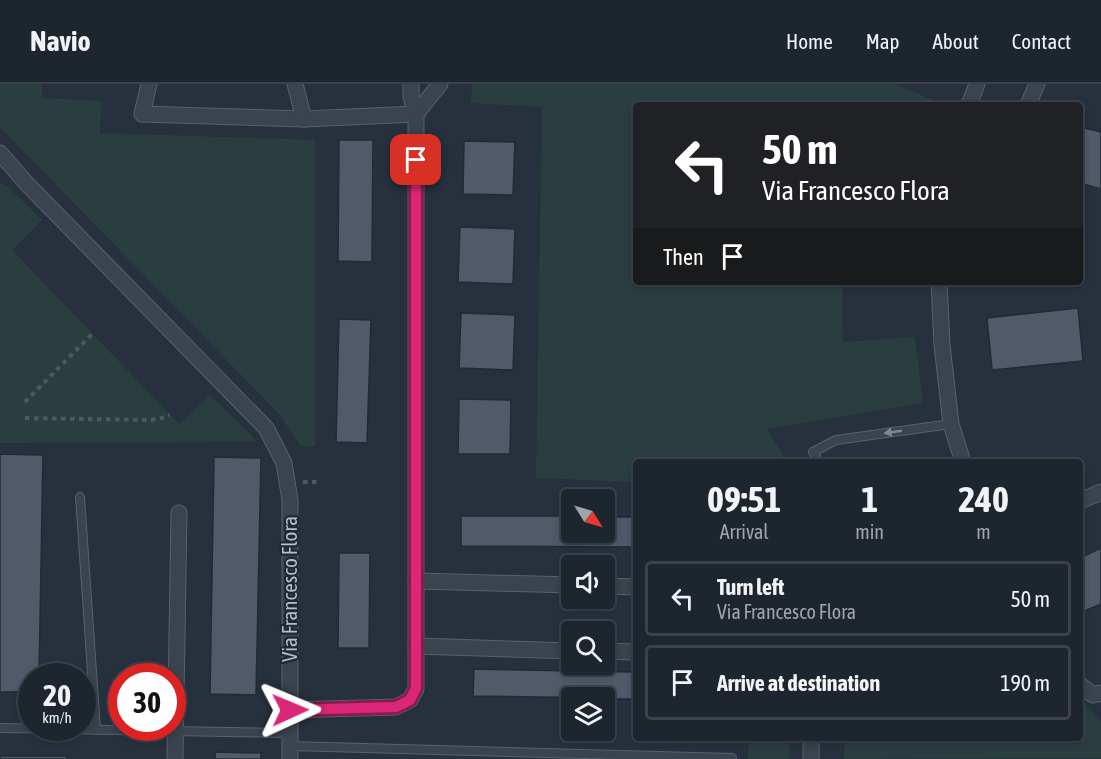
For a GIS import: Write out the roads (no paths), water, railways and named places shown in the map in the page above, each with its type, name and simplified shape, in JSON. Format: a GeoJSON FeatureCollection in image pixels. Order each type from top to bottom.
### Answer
{"type":"FeatureCollection","features":[{"type":"Feature","properties":{"kind":"street"},"geometry":{"type":"LineString","coordinates":[[149,84],[142,114],[304,119],[416,114],[440,84]]}},
{"type":"Feature","properties":{"kind":"street"},"geometry":{"type":"LineString","coordinates":[[295,84],[304,119]]}},
{"type":"Feature","properties":{"kind":"street"},"geometry":{"type":"LineString","coordinates":[[290,710],[396,707],[410,700],[416,688],[416,114],[411,97],[411,84]]}},
{"type":"Feature","properties":{"kind":"street"},"geometry":{"type":"LineString","coordinates":[[970,102],[977,84]]}},
{"type":"Feature","properties":{"kind":"street"},"geometry":{"type":"LineString","coordinates":[[1029,102],[1037,84]]}},
{"type":"Feature","properties":{"kind":"street","name":"Via Francesco Flora"},"geometry":{"type":"LineString","coordinates":[[0,153],[28,185],[266,428],[284,463],[290,500],[290,746]]}},
{"type":"Feature","properties":{"kind":"street","name":"Via Francesco Flora"},"geometry":{"type":"LineString","coordinates":[[0,170],[28,185]]}},
{"type":"Feature","properties":{"kind":"street"},"geometry":{"type":"LineString","coordinates":[[939,285],[942,345],[951,424],[962,459]]}},
{"type":"Feature","properties":{"kind":"street"},"geometry":{"type":"LineString","coordinates":[[1083,500],[1101,492]]}},
{"type":"Feature","properties":{"kind":"street"},"geometry":{"type":"LineString","coordinates":[[176,663],[179,513]]}},
{"type":"Feature","properties":{"kind":"street"},"geometry":{"type":"LineString","coordinates":[[416,581],[561,585]]}},
{"type":"Feature","properties":{"kind":"street"},"geometry":{"type":"LineString","coordinates":[[615,586],[633,587]]}},
{"type":"Feature","properties":{"kind":"street"},"geometry":{"type":"LineString","coordinates":[[416,646],[561,651]]}},
{"type":"Feature","properties":{"kind":"street"},"geometry":{"type":"LineString","coordinates":[[615,651],[633,652]]}},
{"type":"Feature","properties":{"kind":"street"},"geometry":{"type":"LineString","coordinates":[[1083,687],[1093,695],[1101,693]]}},
{"type":"Feature","properties":{"kind":"street"},"geometry":{"type":"LineString","coordinates":[[175,741],[175,759]]}},
{"type":"Feature","properties":{"kind":"street"},"geometry":{"type":"LineString","coordinates":[[811,741],[811,759]]}},
{"type":"Feature","properties":{"kind":"lane"},"geometry":{"type":"LineString","coordinates":[[817,459],[813,452],[836,440],[951,424]]}},
{"type":"Feature","properties":{"kind":"lane"},"geometry":{"type":"LineString","coordinates":[[80,497],[91,663]]}},
{"type":"Feature","properties":{"kind":"lane"},"geometry":{"type":"LineString","coordinates":[[1,728],[18,728]]}},
{"type":"Feature","properties":{"kind":"lane"},"geometry":{"type":"LineString","coordinates":[[96,730],[108,730]]}},
{"type":"Feature","properties":{"kind":"lane"},"geometry":{"type":"LineString","coordinates":[[186,732],[290,746],[732,758]]}}]}
